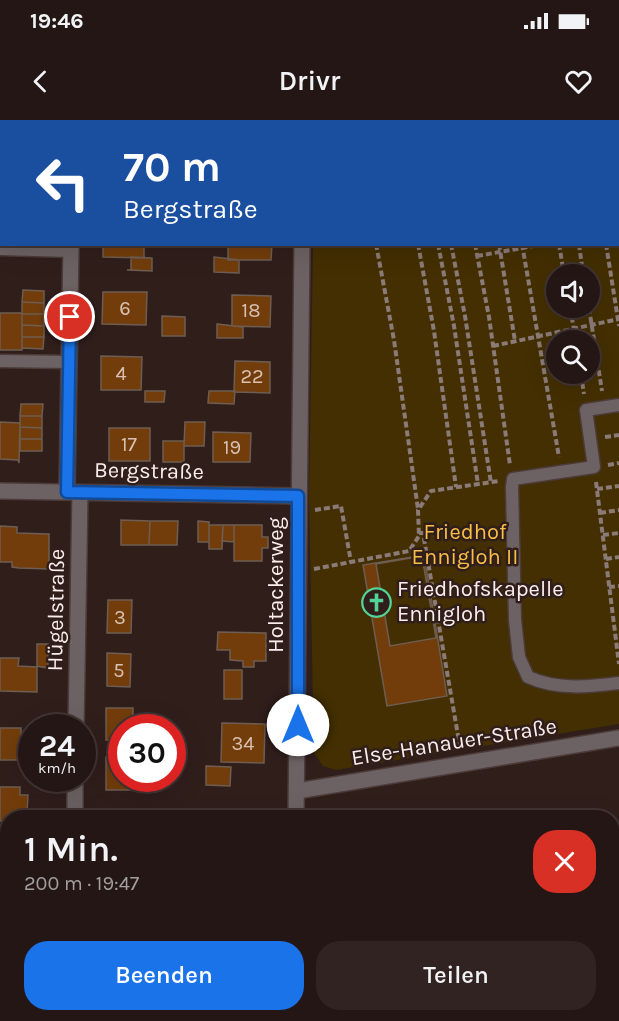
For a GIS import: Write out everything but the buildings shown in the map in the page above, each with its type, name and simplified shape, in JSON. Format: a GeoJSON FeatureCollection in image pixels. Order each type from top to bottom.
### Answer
{"type":"FeatureCollection","features":[{"type":"Feature","properties":{"kind":"street","name":"Holtackerweg"},"geometry":{"type":"LineString","coordinates":[[296,810],[302,246]]}},
{"type":"Feature","properties":{"kind":"street","name":"Hügelstraße"},"geometry":{"type":"LineString","coordinates":[[71,248],[69,362],[76,714]]}},
{"type":"Feature","properties":{"kind":"street","name":"Bergstraße"},"geometry":{"type":"LineString","coordinates":[[0,491],[298,496]]}},
{"type":"Feature","properties":{"kind":"street","name":"Else-Hanauer-Straße"},"geometry":{"type":"LineString","coordinates":[[297,791],[619,738]]}},
{"type":"Feature","properties":{"kind":"street"},"geometry":{"type":"LineString","coordinates":[[75,792],[75,810]]}},
{"type":"Feature","properties":{"kind":"lane"},"geometry":{"type":"LineString","coordinates":[[0,249],[71,248]]}},
{"type":"Feature","properties":{"kind":"lane"},"geometry":{"type":"LineString","coordinates":[[0,361],[69,362]]}},
{"type":"Feature","properties":{"kind":"lane"},"geometry":{"type":"LineString","coordinates":[[619,405],[586,410],[594,467],[513,480],[515,620],[519,657],[528,677],[548,686],[594,686],[619,683]]}},
{"type":"Feature","properties":{"kind":"path"},"geometry":{"type":"LineString","coordinates":[[299,571],[409,551],[419,533],[418,510],[394,340],[376,246]]}},
{"type":"Feature","properties":{"kind":"path"},"geometry":{"type":"LineString","coordinates":[[418,246],[434,331],[456,487]]}},
{"type":"Feature","properties":{"kind":"path"},"geometry":{"type":"LineString","coordinates":[[438,246],[454,326],[478,484]]}},
{"type":"Feature","properties":{"kind":"path"},"geometry":{"type":"LineString","coordinates":[[451,246],[465,316],[491,483]]}},
{"type":"Feature","properties":{"kind":"path"},"geometry":{"type":"LineString","coordinates":[[418,510],[431,491],[513,480],[475,246]]}},
{"type":"Feature","properties":{"kind":"path"},"geometry":{"type":"LineString","coordinates":[[499,246],[515,341]]}},
{"type":"Feature","properties":{"kind":"path"},"geometry":{"type":"LineString","coordinates":[[559,246],[562,264]]}},
{"type":"Feature","properties":{"kind":"path"},"geometry":{"type":"LineString","coordinates":[[579,246],[582,264]]}},
{"type":"Feature","properties":{"kind":"path"},"geometry":{"type":"LineString","coordinates":[[606,246],[619,326]]}},
{"type":"Feature","properties":{"kind":"path"},"geometry":{"type":"LineString","coordinates":[[477,256],[523,247],[561,472]]}},
{"type":"Feature","properties":{"kind":"path"},"geometry":{"type":"LineString","coordinates":[[572,318],[574,329]]}},
{"type":"Feature","properties":{"kind":"path"},"geometry":{"type":"LineString","coordinates":[[590,318],[605,407]]}},
{"type":"Feature","properties":{"kind":"path"},"geometry":{"type":"LineString","coordinates":[[493,346],[619,320]]}},
{"type":"Feature","properties":{"kind":"path"},"geometry":{"type":"LineString","coordinates":[[582,384],[586,410]]}},
{"type":"Feature","properties":{"kind":"path"},"geometry":{"type":"LineString","coordinates":[[619,464],[594,467],[619,664]]}},
{"type":"Feature","properties":{"kind":"path"},"geometry":{"type":"LineString","coordinates":[[597,489],[619,486]]}},
{"type":"Feature","properties":{"kind":"path"},"geometry":{"type":"LineString","coordinates":[[299,513],[341,506],[351,562]]}},
{"type":"Feature","properties":{"kind":"path"},"geometry":{"type":"LineString","coordinates":[[600,513],[619,510]]}},
{"type":"Feature","properties":{"kind":"path"},"geometry":{"type":"LineString","coordinates":[[419,533],[423,532],[463,763]]}},
{"type":"Feature","properties":{"kind":"path"},"geometry":{"type":"LineString","coordinates":[[603,535],[619,533]]}},
{"type":"Feature","properties":{"kind":"path"},"geometry":{"type":"LineString","coordinates":[[606,559],[619,557]]}},
{"type":"Feature","properties":{"kind":"path"},"geometry":{"type":"LineString","coordinates":[[609,587],[619,586]]}},
{"type":"Feature","properties":{"kind":"path"},"geometry":{"type":"LineString","coordinates":[[612,612],[619,611]]}},
{"type":"Feature","properties":{"kind":"green space","name":"Friedhof Ennigloh II"},"geometry":{"type":"Polygon","coordinates":[[[313,246],[619,246],[619,724],[336,770],[323,766],[314,753],[309,498],[313,246]]]}},
{"type":"Feature","properties":{"kind":"place","name":"Friedhofskapelle Ennigloh"},"geometry":{"type":"Point","coordinates":[376,602]}},
{"type":"Feature","properties":{"kind":"route"},"geometry":{"type":"LineString","coordinates":[[70,317],[67,492],[298,496],[298,725]]}}]}
